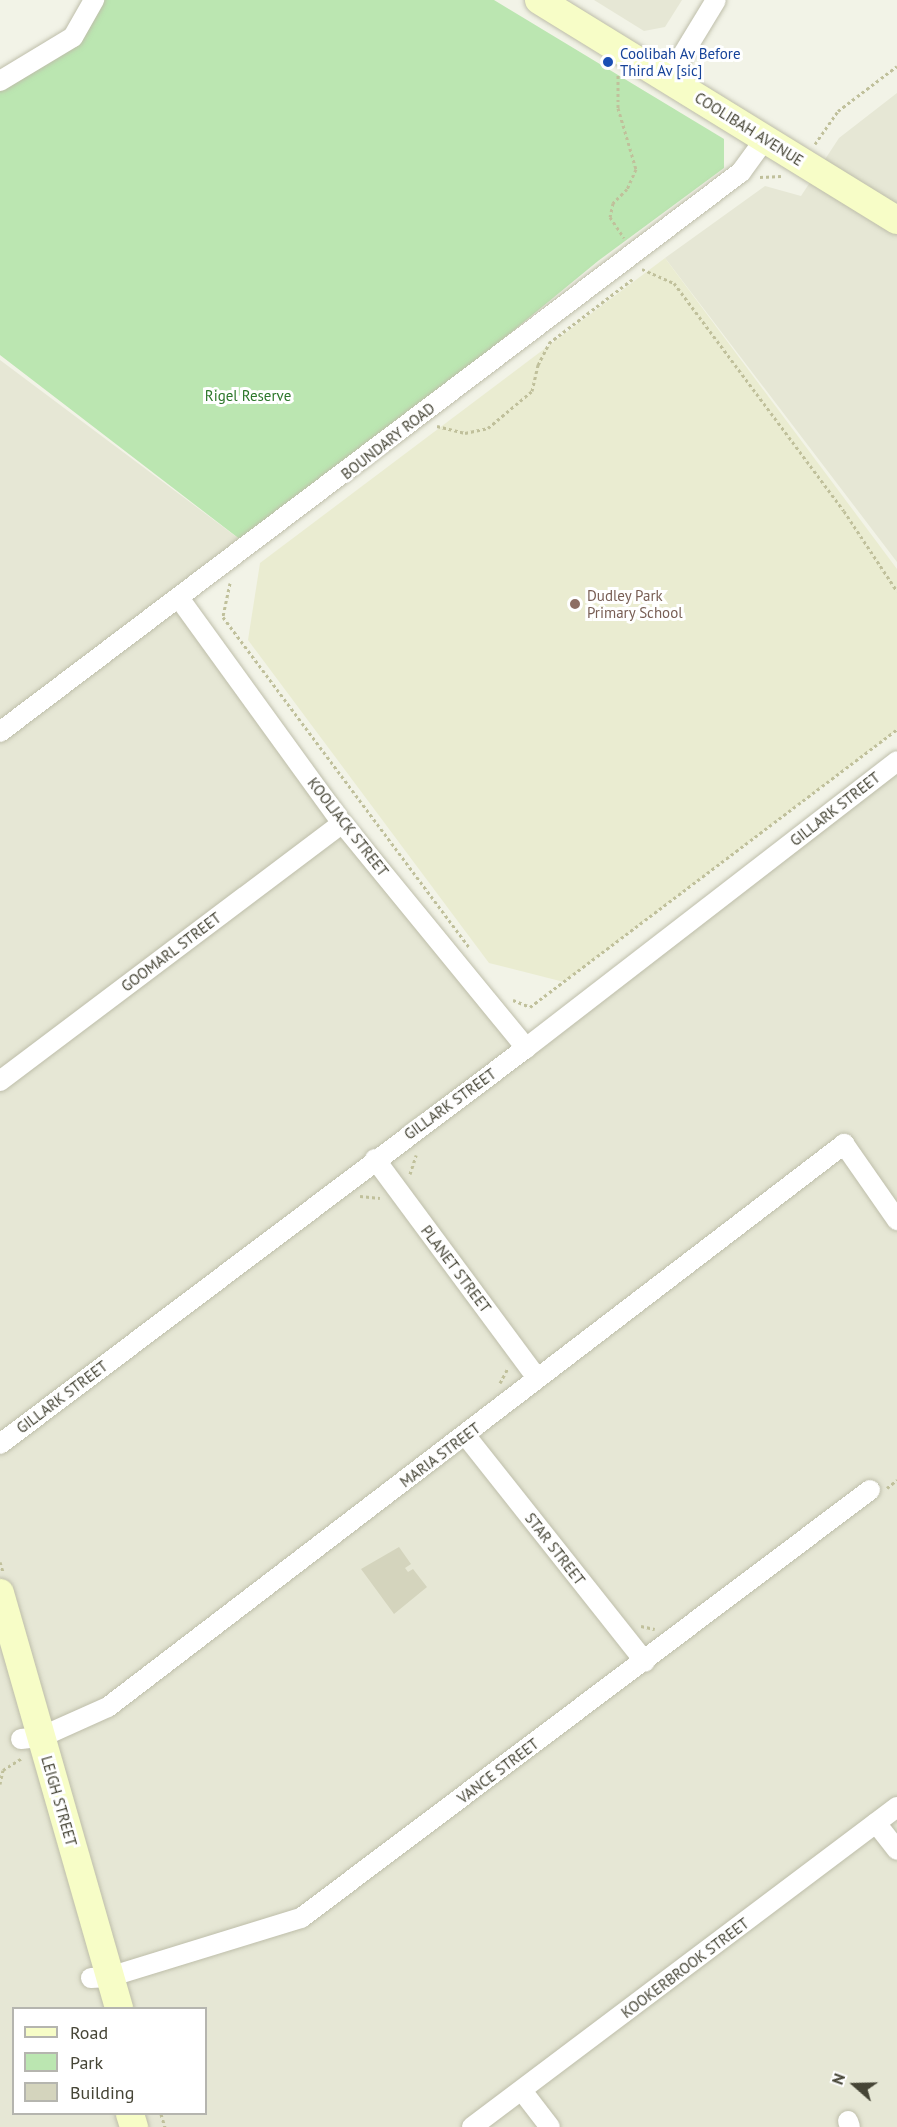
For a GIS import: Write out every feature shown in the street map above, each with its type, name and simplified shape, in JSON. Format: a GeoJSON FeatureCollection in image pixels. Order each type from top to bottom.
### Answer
{"type":"FeatureCollection","features":[{"type":"Feature","properties":{"kind":"street"},"geometry":{"type":"LineString","coordinates":[[0,81],[73,36],[94,0]]}},
{"type":"Feature","properties":{"kind":"street","name":"COOLIBAH AVENUE"},"geometry":{"type":"LineString","coordinates":[[539,0],[897,220]]}},
{"type":"Feature","properties":{"kind":"street"},"geometry":{"type":"LineString","coordinates":[[668,79],[716,0]]}},
{"type":"Feature","properties":{"kind":"street","name":"BOUNDARY ROAD"},"geometry":{"type":"LineString","coordinates":[[0,732],[640,260],[741,172],[765,139]]}},
{"type":"Feature","properties":{"kind":"street","name":"KOOLJACK STREET"},"geometry":{"type":"LineString","coordinates":[[179,598],[342,823],[526,1048]]}},
{"type":"Feature","properties":{"kind":"street","name":"GILLARK STREET"},"geometry":{"type":"LineString","coordinates":[[0,1444],[375,1159],[526,1048],[897,761]]}},
{"type":"Feature","properties":{"kind":"street","name":"GOOMARL STREET"},"geometry":{"type":"LineString","coordinates":[[0,1081],[342,823]]}},
{"type":"Feature","properties":{"kind":"street","name":"MARIA STREET"},"geometry":{"type":"LineString","coordinates":[[31,1738],[108,1707],[466,1436],[537,1378],[844,1144],[897,1220]]}},
{"type":"Feature","properties":{"kind":"street","name":"PLANET STREET"},"geometry":{"type":"LineString","coordinates":[[375,1159],[537,1378]]}},
{"type":"Feature","properties":{"kind":"street","name":"STAR STREET"},"geometry":{"type":"LineString","coordinates":[[466,1436],[645,1662]]}},
{"type":"Feature","properties":{"kind":"street","name":"VANCE STREET"},"geometry":{"type":"LineString","coordinates":[[100,1977],[301,1918],[870,1491]]}},
{"type":"Feature","properties":{"kind":"street","name":"LEIGH STREET"},"geometry":{"type":"LineString","coordinates":[[0,1593],[31,1738],[100,1977],[118,2007]]}},
{"type":"Feature","properties":{"kind":"street","name":"LEIGH STREET"},"geometry":{"type":"LineString","coordinates":[[0,1665],[31,1738]]}},
{"type":"Feature","properties":{"kind":"street","name":"KOOKERBROOK STREET"},"geometry":{"type":"LineString","coordinates":[[472,2127],[523,2092],[897,1808]]}},
{"type":"Feature","properties":{"kind":"street"},"geometry":{"type":"LineString","coordinates":[[876,1823],[897,1850]]}},
{"type":"Feature","properties":{"kind":"street","name":"LEIGH STREET"},"geometry":{"type":"LineString","coordinates":[[99,2007],[100,1977]]}},
{"type":"Feature","properties":{"kind":"street"},"geometry":{"type":"LineString","coordinates":[[523,2092],[550,2127]]}},
{"type":"Feature","properties":{"kind":"path"},"geometry":{"type":"LineString","coordinates":[[751,184],[761,177],[796,176],[838,111],[897,66]]}},
{"type":"Feature","properties":{"kind":"path"},"geometry":{"type":"LineString","coordinates":[[621,70],[617,77],[618,108],[636,169],[627,189],[613,203],[610,217],[640,260],[674,283],[844,511],[897,591]]}},
{"type":"Feature","properties":{"kind":"path"},"geometry":{"type":"LineString","coordinates":[[430,431],[439,424],[465,433],[488,428],[532,392],[538,365],[549,343],[621,289],[640,260]]}},
{"type":"Feature","properties":{"kind":"path"},"geometry":{"type":"LineString","coordinates":[[231,577],[223,617],[472,950]]}},
{"type":"Feature","properties":{"kind":"path"},"geometry":{"type":"LineString","coordinates":[[511,999],[530,1007],[897,729]]}},
{"type":"Feature","properties":{"kind":"path"},"geometry":{"type":"LineString","coordinates":[[507,1359],[508,1367],[499,1387],[509,1401]]}},
{"type":"Feature","properties":{"kind":"path"},"geometry":{"type":"LineString","coordinates":[[631,1624],[663,1630],[674,1640]]}},
{"type":"Feature","properties":{"kind":"shaded area"},"geometry":{"type":"Polygon","coordinates":[[[594,0],[682,0],[665,27],[644,31],[594,0]]]}},
{"type":"Feature","properties":{"kind":"shaded area"},"geometry":{"type":"Polygon","coordinates":[[[897,93],[897,562],[665,258],[765,186],[801,196],[839,138],[897,93]]]}},
{"type":"Feature","properties":{"kind":"shaded area","name":"Dudley Park Primary School"},"geometry":{"type":"Polygon","coordinates":[[[665,258],[897,569],[897,730],[564,982],[489,963],[248,640],[260,563],[665,258]]]}},
{"type":"Feature","properties":{"kind":"shaded area"},"geometry":{"type":"Polygon","coordinates":[[[0,360],[250,547],[180,598],[526,1048],[897,763],[897,2127],[0,2127],[0,360]]]}},
{"type":"Feature","properties":{"kind":"green space","name":"Rigel Reserve"},"geometry":{"type":"Polygon","coordinates":[[[94,0],[494,0],[724,139],[724,168],[598,261],[250,547],[0,355],[0,81],[73,37],[94,0]]]}},
{"type":"Feature","properties":{"kind":"building"},"geometry":{"type":"Polygon","coordinates":[[[399,1547],[411,1564],[405,1568],[408,1572],[413,1569],[427,1587],[394,1614],[361,1569],[399,1547]]]}},
{"type":"Feature","properties":{"kind":"place","name":"Coolibah Av Before Third Av [sic]"},"geometry":{"type":"Point","coordinates":[608,62]}},
{"type":"Feature","properties":{"kind":"place","name":"Dudley Park Primary School"},"geometry":{"type":"Point","coordinates":[575,604]}}]}
